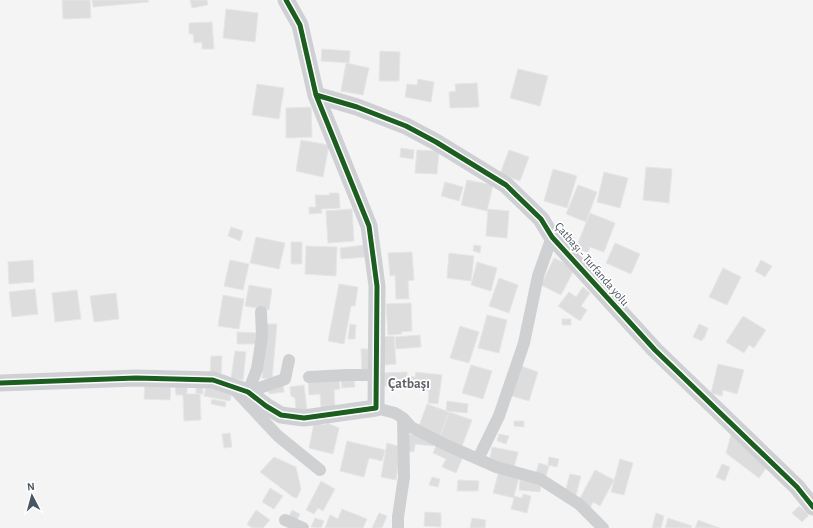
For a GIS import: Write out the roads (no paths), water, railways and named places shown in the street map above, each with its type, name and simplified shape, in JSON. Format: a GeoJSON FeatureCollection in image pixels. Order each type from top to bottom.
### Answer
{"type":"FeatureCollection","features":[{"type":"Feature","properties":{"kind":"street"},"geometry":{"type":"LineString","coordinates":[[286,0],[300,26],[316,95],[369,226],[377,286],[376,408]]}},
{"type":"Feature","properties":{"kind":"street","name":"Çatbaşı - Turfanda yolu"},"geometry":{"type":"LineString","coordinates":[[316,95],[357,107],[406,126],[436,142],[506,185],[542,219],[552,237],[655,350],[792,482],[813,507]]}},
{"type":"Feature","properties":{"kind":"street"},"geometry":{"type":"LineString","coordinates":[[478,459],[498,416],[524,343],[538,276],[552,237]]}},
{"type":"Feature","properties":{"kind":"street"},"geometry":{"type":"LineString","coordinates":[[248,392],[257,369],[262,337],[261,312]]}},
{"type":"Feature","properties":{"kind":"street"},"geometry":{"type":"LineString","coordinates":[[248,392],[285,379],[289,360]]}},
{"type":"Feature","properties":{"kind":"street"},"geometry":{"type":"LineString","coordinates":[[309,377],[377,374]]}},
{"type":"Feature","properties":{"kind":"street"},"geometry":{"type":"LineString","coordinates":[[0,383],[143,379],[213,380],[248,392],[281,415],[304,418],[376,408],[395,413],[411,426],[444,444],[496,467],[540,479],[579,504],[603,528]]}},
{"type":"Feature","properties":{"kind":"street"},"geometry":{"type":"LineString","coordinates":[[232,386],[278,436],[320,470]]}},
{"type":"Feature","properties":{"kind":"street"},"geometry":{"type":"LineString","coordinates":[[398,528],[398,517],[404,477],[403,418]]}},
{"type":"Feature","properties":{"kind":"street"},"geometry":{"type":"LineString","coordinates":[[285,520],[303,528]]}},
{"type":"Feature","properties":{"kind":"district","name":"Çatbaşı"},"geometry":{"type":"Point","coordinates":[409,383]}}]}
